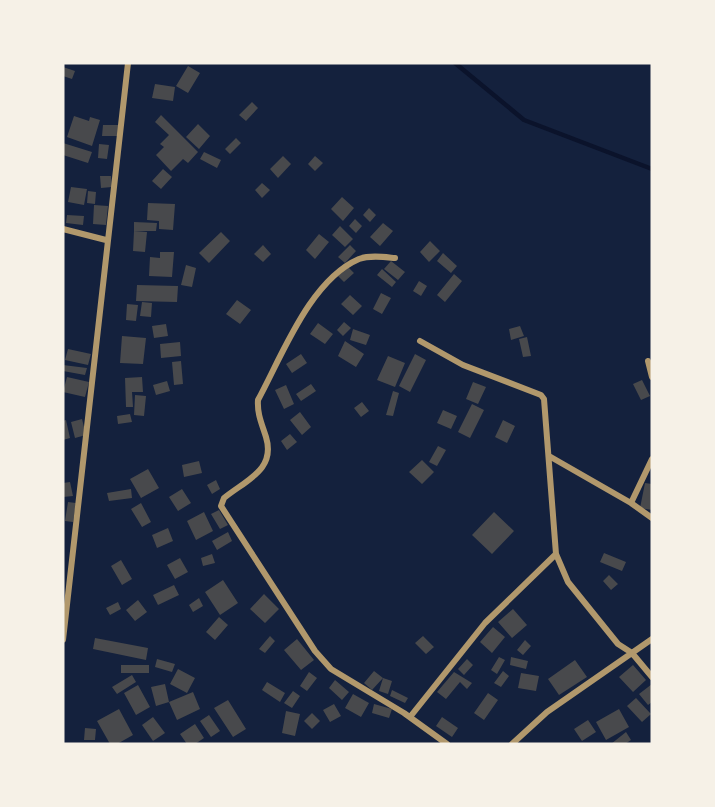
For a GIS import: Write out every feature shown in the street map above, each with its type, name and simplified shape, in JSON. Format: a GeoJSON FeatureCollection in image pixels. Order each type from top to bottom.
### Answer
{"type":"FeatureCollection","features":[{"type":"Feature","properties":{"kind":"street"},"geometry":{"type":"LineString","coordinates":[[63,640],[106,240],[128,63]]}},
{"type":"Feature","properties":{"kind":"street"},"geometry":{"type":"LineString","coordinates":[[63,229],[106,240]]}},
{"type":"Feature","properties":{"kind":"street"},"geometry":{"type":"LineString","coordinates":[[395,258],[361,258],[338,273],[313,298],[258,400],[257,410],[268,443],[268,458],[265,466],[224,498],[221,506],[315,651],[330,669],[410,717],[447,744]]}},
{"type":"Feature","properties":{"kind":"street"},"geometry":{"type":"LineString","coordinates":[[420,341],[463,365],[541,395],[546,407],[556,554],[568,582],[618,644],[632,653],[652,677]]}},
{"type":"Feature","properties":{"kind":"street"},"geometry":{"type":"LineString","coordinates":[[648,361],[652,377]]}},
{"type":"Feature","properties":{"kind":"street"},"geometry":{"type":"LineString","coordinates":[[549,456],[631,503],[652,518]]}},
{"type":"Feature","properties":{"kind":"street"},"geometry":{"type":"LineString","coordinates":[[631,503],[652,459]]}},
{"type":"Feature","properties":{"kind":"street"},"geometry":{"type":"LineString","coordinates":[[410,717],[485,623],[556,554]]}},
{"type":"Feature","properties":{"kind":"street"},"geometry":{"type":"LineString","coordinates":[[512,744],[547,712],[652,639]]}},
{"type":"Feature","properties":{"kind":"building"},"geometry":{"type":"Polygon","coordinates":[[[188,66],[200,73],[188,93],[176,86],[188,66]]]}},
{"type":"Feature","properties":{"kind":"building"},"geometry":{"type":"Polygon","coordinates":[[[63,67],[75,71],[72,79],[63,76],[63,67]]]}},
{"type":"Feature","properties":{"kind":"building"},"geometry":{"type":"Polygon","coordinates":[[[155,84],[175,87],[173,101],[152,98],[155,84]]]}},
{"type":"Feature","properties":{"kind":"building"},"geometry":{"type":"Polygon","coordinates":[[[252,102],[258,108],[246,121],[239,115],[252,102]]]}},
{"type":"Feature","properties":{"kind":"building"},"geometry":{"type":"Polygon","coordinates":[[[161,115],[198,152],[188,163],[183,159],[171,171],[156,155],[164,147],[160,144],[169,135],[155,122],[161,115]]]}},
{"type":"Feature","properties":{"kind":"building"},"geometry":{"type":"Polygon","coordinates":[[[74,116],[89,121],[90,117],[100,120],[92,146],[67,137],[74,116]]]}},
{"type":"Feature","properties":{"kind":"building"},"geometry":{"type":"Polygon","coordinates":[[[198,124],[210,136],[199,149],[186,137],[198,124]]]}},
{"type":"Feature","properties":{"kind":"building"},"geometry":{"type":"Polygon","coordinates":[[[103,125],[118,125],[118,136],[102,136],[103,125]]]}},
{"type":"Feature","properties":{"kind":"building"},"geometry":{"type":"Polygon","coordinates":[[[236,138],[241,143],[230,154],[225,149],[236,138]]]}},
{"type":"Feature","properties":{"kind":"building"},"geometry":{"type":"Polygon","coordinates":[[[63,143],[92,152],[88,163],[63,155],[63,143]]]}},
{"type":"Feature","properties":{"kind":"building"},"geometry":{"type":"Polygon","coordinates":[[[99,144],[109,145],[107,159],[98,158],[99,144]]]}},
{"type":"Feature","properties":{"kind":"building"},"geometry":{"type":"Polygon","coordinates":[[[204,152],[221,160],[217,168],[200,159],[204,152]]]}},
{"type":"Feature","properties":{"kind":"building"},"geometry":{"type":"Polygon","coordinates":[[[283,156],[291,164],[278,178],[270,169],[283,156]]]}},
{"type":"Feature","properties":{"kind":"building"},"geometry":{"type":"Polygon","coordinates":[[[315,156],[323,163],[315,171],[308,164],[315,156]]]}},
{"type":"Feature","properties":{"kind":"building"},"geometry":{"type":"Polygon","coordinates":[[[163,169],[172,177],[161,189],[152,181],[163,169]]]}},
{"type":"Feature","properties":{"kind":"building"},"geometry":{"type":"Polygon","coordinates":[[[100,176],[111,176],[112,187],[101,188],[100,176]]]}},
{"type":"Feature","properties":{"kind":"building"},"geometry":{"type":"Polygon","coordinates":[[[262,183],[270,190],[262,198],[255,190],[262,183]]]}},
{"type":"Feature","properties":{"kind":"building"},"geometry":{"type":"Polygon","coordinates":[[[71,187],[87,189],[84,205],[68,202],[71,187]]]}},
{"type":"Feature","properties":{"kind":"building"},"geometry":{"type":"Polygon","coordinates":[[[88,191],[96,192],[95,204],[87,203],[88,191]]]}},
{"type":"Feature","properties":{"kind":"building"},"geometry":{"type":"Polygon","coordinates":[[[342,197],[354,208],[343,221],[331,209],[342,197]]]}},
{"type":"Feature","properties":{"kind":"building"},"geometry":{"type":"Polygon","coordinates":[[[148,203],[175,204],[173,230],[159,229],[159,221],[147,220],[148,203]]]}},
{"type":"Feature","properties":{"kind":"building"},"geometry":{"type":"Polygon","coordinates":[[[94,205],[108,206],[106,225],[93,224],[94,205]]]}},
{"type":"Feature","properties":{"kind":"building"},"geometry":{"type":"Polygon","coordinates":[[[369,208],[376,215],[370,222],[363,215],[369,208]]]}},
{"type":"Feature","properties":{"kind":"building"},"geometry":{"type":"Polygon","coordinates":[[[67,215],[84,216],[83,225],[66,223],[67,215]]]}},
{"type":"Feature","properties":{"kind":"building"},"geometry":{"type":"Polygon","coordinates":[[[355,219],[362,226],[356,233],[349,226],[355,219]]]}},
{"type":"Feature","properties":{"kind":"building"},"geometry":{"type":"Polygon","coordinates":[[[134,222],[157,223],[156,231],[134,231],[134,222]]]}},
{"type":"Feature","properties":{"kind":"building"},"geometry":{"type":"Polygon","coordinates":[[[383,223],[393,231],[380,246],[370,237],[383,223]]]}},
{"type":"Feature","properties":{"kind":"building"},"geometry":{"type":"Polygon","coordinates":[[[340,226],[353,239],[345,247],[332,235],[340,226]]]}},
{"type":"Feature","properties":{"kind":"building"},"geometry":{"type":"Polygon","coordinates":[[[134,231],[147,232],[145,252],[133,251],[134,231]]]}},
{"type":"Feature","properties":{"kind":"building"},"geometry":{"type":"Polygon","coordinates":[[[221,232],[230,241],[209,263],[199,253],[221,232]]]}},
{"type":"Feature","properties":{"kind":"building"},"geometry":{"type":"Polygon","coordinates":[[[319,234],[329,242],[315,259],[306,250],[319,234]]]}},
{"type":"Feature","properties":{"kind":"building"},"geometry":{"type":"Polygon","coordinates":[[[430,241],[440,251],[429,262],[420,252],[430,241]]]}},
{"type":"Feature","properties":{"kind":"building"},"geometry":{"type":"Polygon","coordinates":[[[263,245],[271,254],[263,262],[254,254],[263,245]]]}},
{"type":"Feature","properties":{"kind":"building"},"geometry":{"type":"Polygon","coordinates":[[[350,245],[356,251],[345,263],[338,257],[350,245]]]}},
{"type":"Feature","properties":{"kind":"building"},"geometry":{"type":"Polygon","coordinates":[[[160,252],[174,252],[172,277],[149,276],[150,257],[160,258],[160,252]]]}},
{"type":"Feature","properties":{"kind":"building"},"geometry":{"type":"Polygon","coordinates":[[[443,253],[457,266],[451,273],[437,261],[443,253]]]}},
{"type":"Feature","properties":{"kind":"building"},"geometry":{"type":"Polygon","coordinates":[[[391,261],[405,272],[398,280],[384,269],[391,261]]]}},
{"type":"Feature","properties":{"kind":"building"},"geometry":{"type":"Polygon","coordinates":[[[186,265],[196,268],[192,287],[181,285],[186,265]]]}},
{"type":"Feature","properties":{"kind":"building"},"geometry":{"type":"Polygon","coordinates":[[[348,267],[354,273],[344,282],[338,276],[348,267]]]}},
{"type":"Feature","properties":{"kind":"building"},"geometry":{"type":"Polygon","coordinates":[[[382,269],[396,282],[392,287],[377,275],[382,269]]]}},
{"type":"Feature","properties":{"kind":"building"},"geometry":{"type":"Polygon","coordinates":[[[454,274],[462,281],[445,302],[437,295],[454,274]]]}},
{"type":"Feature","properties":{"kind":"building"},"geometry":{"type":"Polygon","coordinates":[[[419,281],[427,286],[421,296],[413,291],[419,281]]]}},
{"type":"Feature","properties":{"kind":"building"},"geometry":{"type":"Polygon","coordinates":[[[137,285],[178,286],[177,302],[136,301],[137,285]]]}},
{"type":"Feature","properties":{"kind":"building"},"geometry":{"type":"Polygon","coordinates":[[[381,293],[391,298],[382,314],[373,309],[381,293]]]}},
{"type":"Feature","properties":{"kind":"building"},"geometry":{"type":"Polygon","coordinates":[[[350,295],[362,306],[353,315],[341,304],[350,295]]]}},
{"type":"Feature","properties":{"kind":"building"},"geometry":{"type":"Polygon","coordinates":[[[237,300],[251,310],[240,324],[226,314],[237,300]]]}},
{"type":"Feature","properties":{"kind":"building"},"geometry":{"type":"Polygon","coordinates":[[[142,302],[152,303],[151,317],[140,316],[142,302]]]}},
{"type":"Feature","properties":{"kind":"building"},"geometry":{"type":"Polygon","coordinates":[[[127,304],[138,305],[136,321],[126,320],[127,304]]]}},
{"type":"Feature","properties":{"kind":"building"},"geometry":{"type":"Polygon","coordinates":[[[344,322],[351,328],[343,336],[337,330],[344,322]]]}},
{"type":"Feature","properties":{"kind":"building"},"geometry":{"type":"Polygon","coordinates":[[[318,323],[333,334],[325,344],[310,334],[318,323]]]}},
{"type":"Feature","properties":{"kind":"building"},"geometry":{"type":"Polygon","coordinates":[[[166,324],[168,336],[154,338],[152,326],[166,324]]]}},
{"type":"Feature","properties":{"kind":"building"},"geometry":{"type":"Polygon","coordinates":[[[520,326],[524,336],[511,340],[509,329],[520,326]]]}},
{"type":"Feature","properties":{"kind":"building"},"geometry":{"type":"Polygon","coordinates":[[[353,329],[370,335],[366,345],[350,340],[353,329]]]}},
{"type":"Feature","properties":{"kind":"building"},"geometry":{"type":"Polygon","coordinates":[[[122,336],[146,338],[143,364],[120,363],[122,336]]]}},
{"type":"Feature","properties":{"kind":"building"},"geometry":{"type":"Polygon","coordinates":[[[527,337],[531,356],[523,357],[519,339],[527,337]]]}},
{"type":"Feature","properties":{"kind":"building"},"geometry":{"type":"Polygon","coordinates":[[[345,341],[364,354],[356,367],[338,356],[345,341]]]}},
{"type":"Feature","properties":{"kind":"building"},"geometry":{"type":"Polygon","coordinates":[[[180,342],[181,356],[161,358],[160,344],[180,342]]]}},
{"type":"Feature","properties":{"kind":"building"},"geometry":{"type":"Polygon","coordinates":[[[68,349],[91,354],[88,365],[65,360],[68,349]]]}},
{"type":"Feature","properties":{"kind":"building"},"geometry":{"type":"Polygon","coordinates":[[[301,354],[307,363],[292,373],[286,364],[301,354]]]}},
{"type":"Feature","properties":{"kind":"building"},"geometry":{"type":"Polygon","coordinates":[[[415,354],[426,360],[410,392],[399,386],[415,354]]]}},
{"type":"Feature","properties":{"kind":"building"},"geometry":{"type":"Polygon","coordinates":[[[388,356],[405,363],[395,387],[377,380],[388,356]]]}},
{"type":"Feature","properties":{"kind":"building"},"geometry":{"type":"Polygon","coordinates":[[[181,361],[183,384],[174,385],[172,362],[181,361]]]}},
{"type":"Feature","properties":{"kind":"building"},"geometry":{"type":"Polygon","coordinates":[[[63,365],[87,368],[85,375],[63,371],[63,365]]]}},
{"type":"Feature","properties":{"kind":"building"},"geometry":{"type":"Polygon","coordinates":[[[67,377],[89,382],[85,397],[63,392],[67,377]]]}},
{"type":"Feature","properties":{"kind":"building"},"geometry":{"type":"Polygon","coordinates":[[[142,377],[143,392],[132,392],[133,407],[126,407],[125,378],[142,377]]]}},
{"type":"Feature","properties":{"kind":"building"},"geometry":{"type":"Polygon","coordinates":[[[642,380],[650,396],[641,400],[633,384],[642,380]]]}},
{"type":"Feature","properties":{"kind":"building"},"geometry":{"type":"Polygon","coordinates":[[[167,381],[170,391],[156,395],[153,385],[167,381]]]}},
{"type":"Feature","properties":{"kind":"building"},"geometry":{"type":"Polygon","coordinates":[[[473,382],[486,387],[478,404],[466,399],[473,382]]]}},
{"type":"Feature","properties":{"kind":"building"},"geometry":{"type":"Polygon","coordinates":[[[311,384],[316,391],[301,401],[296,394],[311,384]]]}},
{"type":"Feature","properties":{"kind":"building"},"geometry":{"type":"Polygon","coordinates":[[[286,385],[294,404],[284,409],[275,390],[286,385]]]}},
{"type":"Feature","properties":{"kind":"building"},"geometry":{"type":"Polygon","coordinates":[[[393,391],[399,393],[393,416],[386,415],[393,391]]]}},
{"type":"Feature","properties":{"kind":"building"},"geometry":{"type":"Polygon","coordinates":[[[135,395],[146,396],[144,416],[134,415],[135,395]]]}},
{"type":"Feature","properties":{"kind":"building"},"geometry":{"type":"Polygon","coordinates":[[[362,402],[369,411],[361,417],[354,408],[362,402]]]}},
{"type":"Feature","properties":{"kind":"building"},"geometry":{"type":"Polygon","coordinates":[[[472,404],[484,410],[470,438],[458,432],[472,404]]]}},
{"type":"Feature","properties":{"kind":"building"},"geometry":{"type":"Polygon","coordinates":[[[443,410],[457,416],[451,429],[437,423],[443,410]]]}},
{"type":"Feature","properties":{"kind":"building"},"geometry":{"type":"Polygon","coordinates":[[[300,412],[311,427],[302,435],[290,420],[300,412]]]}},
{"type":"Feature","properties":{"kind":"building"},"geometry":{"type":"Polygon","coordinates":[[[130,414],[132,422],[118,424],[117,416],[130,414]]]}},
{"type":"Feature","properties":{"kind":"building"},"geometry":{"type":"Polygon","coordinates":[[[82,419],[86,435],[75,438],[71,422],[82,419]]]}},
{"type":"Feature","properties":{"kind":"building"},"geometry":{"type":"Polygon","coordinates":[[[66,420],[70,438],[63,440],[63,421],[66,420]]]}},
{"type":"Feature","properties":{"kind":"building"},"geometry":{"type":"Polygon","coordinates":[[[503,420],[515,426],[507,443],[495,437],[503,420]]]}},
{"type":"Feature","properties":{"kind":"building"},"geometry":{"type":"Polygon","coordinates":[[[290,434],[297,442],[287,450],[281,441],[290,434]]]}},
{"type":"Feature","properties":{"kind":"building"},"geometry":{"type":"Polygon","coordinates":[[[438,446],[446,450],[437,466],[429,462],[438,446]]]}},
{"type":"Feature","properties":{"kind":"building"},"geometry":{"type":"Polygon","coordinates":[[[422,460],[434,472],[422,484],[409,472],[422,460]]]}},
{"type":"Feature","properties":{"kind":"building"},"geometry":{"type":"Polygon","coordinates":[[[199,461],[202,473],[184,477],[182,465],[199,461]]]}},
{"type":"Feature","properties":{"kind":"building"},"geometry":{"type":"Polygon","coordinates":[[[148,469],[159,488],[141,498],[130,479],[148,469]]]}},
{"type":"Feature","properties":{"kind":"building"},"geometry":{"type":"Polygon","coordinates":[[[216,480],[220,489],[212,494],[207,485],[216,480]]]}},
{"type":"Feature","properties":{"kind":"building"},"geometry":{"type":"Polygon","coordinates":[[[70,482],[73,496],[63,497],[63,483],[70,482]]]}},
{"type":"Feature","properties":{"kind":"building"},"geometry":{"type":"Polygon","coordinates":[[[645,483],[652,484],[652,510],[640,508],[645,483]]]}},
{"type":"Feature","properties":{"kind":"building"},"geometry":{"type":"Polygon","coordinates":[[[131,489],[132,498],[109,501],[107,493],[131,489]]]}},
{"type":"Feature","properties":{"kind":"building"},"geometry":{"type":"Polygon","coordinates":[[[182,489],[191,503],[178,511],[169,497],[182,489]]]}},
{"type":"Feature","properties":{"kind":"building"},"geometry":{"type":"Polygon","coordinates":[[[68,502],[76,503],[73,522],[65,521],[68,502]]]}},
{"type":"Feature","properties":{"kind":"building"},"geometry":{"type":"Polygon","coordinates":[[[141,503],[151,522],[142,527],[131,509],[141,503]]]}},
{"type":"Feature","properties":{"kind":"building"},"geometry":{"type":"Polygon","coordinates":[[[219,510],[228,525],[220,529],[211,514],[219,510]]]}},
{"type":"Feature","properties":{"kind":"building"},"geometry":{"type":"Polygon","coordinates":[[[204,512],[213,531],[196,540],[187,521],[204,512]]]}},
{"type":"Feature","properties":{"kind":"building"},"geometry":{"type":"Polygon","coordinates":[[[494,512],[514,531],[492,554],[472,535],[494,512]]]}},
{"type":"Feature","properties":{"kind":"building"},"geometry":{"type":"Polygon","coordinates":[[[168,528],[173,541],[157,548],[152,535],[168,528]]]}},
{"type":"Feature","properties":{"kind":"building"},"geometry":{"type":"Polygon","coordinates":[[[228,532],[232,541],[217,550],[212,541],[228,532]]]}},
{"type":"Feature","properties":{"kind":"building"},"geometry":{"type":"Polygon","coordinates":[[[604,553],[626,562],[622,571],[600,562],[604,553]]]}},
{"type":"Feature","properties":{"kind":"building"},"geometry":{"type":"Polygon","coordinates":[[[212,554],[215,563],[203,566],[201,558],[212,554]]]}},
{"type":"Feature","properties":{"kind":"building"},"geometry":{"type":"Polygon","coordinates":[[[180,558],[188,572],[175,579],[167,565],[180,558]]]}},
{"type":"Feature","properties":{"kind":"building"},"geometry":{"type":"Polygon","coordinates":[[[121,560],[132,579],[122,585],[111,566],[121,560]]]}},
{"type":"Feature","properties":{"kind":"building"},"geometry":{"type":"Polygon","coordinates":[[[609,575],[618,584],[611,590],[603,581],[609,575]]]}},
{"type":"Feature","properties":{"kind":"building"},"geometry":{"type":"Polygon","coordinates":[[[223,580],[238,603],[220,615],[205,592],[223,580]]]}},
{"type":"Feature","properties":{"kind":"building"},"geometry":{"type":"Polygon","coordinates":[[[174,585],[179,595],[158,605],[153,595],[174,585]]]}},
{"type":"Feature","properties":{"kind":"building"},"geometry":{"type":"Polygon","coordinates":[[[264,594],[279,609],[265,623],[250,609],[264,594]]]}},
{"type":"Feature","properties":{"kind":"building"},"geometry":{"type":"Polygon","coordinates":[[[199,598],[203,606],[193,612],[189,605],[199,598]]]}},
{"type":"Feature","properties":{"kind":"building"},"geometry":{"type":"Polygon","coordinates":[[[138,600],[147,612],[135,621],[126,610],[138,600]]]}},
{"type":"Feature","properties":{"kind":"building"},"geometry":{"type":"Polygon","coordinates":[[[118,602],[121,609],[110,615],[106,608],[118,602]]]}},
{"type":"Feature","properties":{"kind":"building"},"geometry":{"type":"Polygon","coordinates":[[[513,609],[527,625],[512,638],[498,622],[513,609]]]}},
{"type":"Feature","properties":{"kind":"building"},"geometry":{"type":"Polygon","coordinates":[[[219,617],[228,625],[215,640],[206,632],[219,617]]]}},
{"type":"Feature","properties":{"kind":"building"},"geometry":{"type":"Polygon","coordinates":[[[493,627],[505,637],[492,653],[480,642],[493,627]]]}},
{"type":"Feature","properties":{"kind":"building"},"geometry":{"type":"Polygon","coordinates":[[[270,636],[275,641],[265,653],[259,649],[270,636]]]}},
{"type":"Feature","properties":{"kind":"building"},"geometry":{"type":"Polygon","coordinates":[[[423,636],[434,647],[426,654],[415,643],[423,636]]]}},
{"type":"Feature","properties":{"kind":"building"},"geometry":{"type":"Polygon","coordinates":[[[95,638],[148,648],[146,660],[93,649],[95,638]]]}},
{"type":"Feature","properties":{"kind":"building"},"geometry":{"type":"Polygon","coordinates":[[[297,639],[314,660],[301,670],[284,650],[297,639]]]}},
{"type":"Feature","properties":{"kind":"building"},"geometry":{"type":"Polygon","coordinates":[[[525,640],[531,646],[523,655],[517,650],[525,640]]]}},
{"type":"Feature","properties":{"kind":"building"},"geometry":{"type":"Polygon","coordinates":[[[499,657],[505,660],[497,674],[491,670],[499,657]]]}},
{"type":"Feature","properties":{"kind":"building"},"geometry":{"type":"Polygon","coordinates":[[[511,657],[528,661],[526,669],[510,665],[511,657]]]}},
{"type":"Feature","properties":{"kind":"building"},"geometry":{"type":"Polygon","coordinates":[[[157,659],[175,664],[172,672],[155,667],[157,659]]]}},
{"type":"Feature","properties":{"kind":"building"},"geometry":{"type":"Polygon","coordinates":[[[467,659],[473,665],[464,675],[458,669],[467,659]]]}},
{"type":"Feature","properties":{"kind":"building"},"geometry":{"type":"Polygon","coordinates":[[[575,660],[587,677],[559,695],[548,679],[575,660]]]}},
{"type":"Feature","properties":{"kind":"building"},"geometry":{"type":"Polygon","coordinates":[[[121,665],[149,665],[149,673],[121,673],[121,665]]]}},
{"type":"Feature","properties":{"kind":"building"},"geometry":{"type":"Polygon","coordinates":[[[633,665],[646,680],[633,692],[619,677],[633,665]]]}},
{"type":"Feature","properties":{"kind":"building"},"geometry":{"type":"Polygon","coordinates":[[[178,669],[195,678],[187,693],[170,684],[178,669]]]}},
{"type":"Feature","properties":{"kind":"building"},"geometry":{"type":"Polygon","coordinates":[[[374,671],[383,678],[372,690],[364,683],[374,671]]]}},
{"type":"Feature","properties":{"kind":"building"},"geometry":{"type":"Polygon","coordinates":[[[503,671],[509,676],[501,687],[494,683],[503,671]]]}},
{"type":"Feature","properties":{"kind":"building"},"geometry":{"type":"Polygon","coordinates":[[[309,672],[317,678],[307,691],[300,686],[309,672]]]}},
{"type":"Feature","properties":{"kind":"building"},"geometry":{"type":"Polygon","coordinates":[[[454,672],[472,683],[467,689],[460,682],[446,699],[437,692],[454,672]]]}},
{"type":"Feature","properties":{"kind":"building"},"geometry":{"type":"Polygon","coordinates":[[[521,673],[539,676],[536,691],[518,688],[521,673]]]}},
{"type":"Feature","properties":{"kind":"building"},"geometry":{"type":"Polygon","coordinates":[[[132,675],[136,682],[117,694],[112,687],[132,675]]]}},
{"type":"Feature","properties":{"kind":"building"},"geometry":{"type":"Polygon","coordinates":[[[383,678],[392,681],[388,694],[379,691],[383,678]]]}},
{"type":"Feature","properties":{"kind":"building"},"geometry":{"type":"Polygon","coordinates":[[[335,680],[349,692],[342,700],[329,688],[335,680]]]}},
{"type":"Feature","properties":{"kind":"building"},"geometry":{"type":"Polygon","coordinates":[[[267,682],[285,693],[280,702],[262,690],[267,682]]]}},
{"type":"Feature","properties":{"kind":"building"},"geometry":{"type":"Polygon","coordinates":[[[165,684],[169,702],[156,706],[151,687],[165,684]]]}},
{"type":"Feature","properties":{"kind":"building"},"geometry":{"type":"Polygon","coordinates":[[[652,684],[652,702],[648,705],[639,694],[652,684]]]}},
{"type":"Feature","properties":{"kind":"building"},"geometry":{"type":"Polygon","coordinates":[[[138,685],[150,707],[136,715],[124,693],[138,685]]]}},
{"type":"Feature","properties":{"kind":"building"},"geometry":{"type":"Polygon","coordinates":[[[392,690],[408,698],[405,703],[390,696],[392,690]]]}},
{"type":"Feature","properties":{"kind":"building"},"geometry":{"type":"Polygon","coordinates":[[[293,691],[300,696],[292,708],[284,703],[293,691]]]}},
{"type":"Feature","properties":{"kind":"building"},"geometry":{"type":"Polygon","coordinates":[[[193,692],[200,709],[177,720],[169,702],[193,692]]]}},
{"type":"Feature","properties":{"kind":"building"},"geometry":{"type":"Polygon","coordinates":[[[488,693],[498,700],[484,720],[474,713],[488,693]]]}},
{"type":"Feature","properties":{"kind":"building"},"geometry":{"type":"Polygon","coordinates":[[[353,694],[369,703],[361,717],[345,708],[353,694]]]}},
{"type":"Feature","properties":{"kind":"building"},"geometry":{"type":"Polygon","coordinates":[[[636,698],[651,714],[642,722],[627,706],[636,698]]]}},
{"type":"Feature","properties":{"kind":"building"},"geometry":{"type":"Polygon","coordinates":[[[228,700],[246,729],[233,737],[214,708],[228,700]]]}},
{"type":"Feature","properties":{"kind":"building"},"geometry":{"type":"Polygon","coordinates":[[[334,704],[341,716],[330,722],[323,710],[334,704]]]}},
{"type":"Feature","properties":{"kind":"building"},"geometry":{"type":"Polygon","coordinates":[[[374,704],[392,709],[389,718],[372,713],[374,704]]]}},
{"type":"Feature","properties":{"kind":"building"},"geometry":{"type":"Polygon","coordinates":[[[119,709],[133,735],[117,744],[110,744],[97,721],[119,709]]]}},
{"type":"Feature","properties":{"kind":"building"},"geometry":{"type":"Polygon","coordinates":[[[619,709],[629,727],[606,740],[596,722],[619,709]]]}},
{"type":"Feature","properties":{"kind":"building"},"geometry":{"type":"Polygon","coordinates":[[[286,711],[300,714],[295,736],[282,733],[286,711]]]}},
{"type":"Feature","properties":{"kind":"building"},"geometry":{"type":"Polygon","coordinates":[[[312,713],[320,721],[312,729],[304,721],[312,713]]]}},
{"type":"Feature","properties":{"kind":"building"},"geometry":{"type":"Polygon","coordinates":[[[209,715],[220,731],[211,737],[200,721],[209,715]]]}},
{"type":"Feature","properties":{"kind":"building"},"geometry":{"type":"Polygon","coordinates":[[[153,717],[165,733],[153,741],[142,725],[153,717]]]}},
{"type":"Feature","properties":{"kind":"building"},"geometry":{"type":"Polygon","coordinates":[[[442,717],[458,728],[452,737],[436,726],[442,717]]]}},
{"type":"Feature","properties":{"kind":"building"},"geometry":{"type":"Polygon","coordinates":[[[588,720],[596,732],[582,741],[574,729],[588,720]]]}},
{"type":"Feature","properties":{"kind":"building"},"geometry":{"type":"Polygon","coordinates":[[[195,724],[204,738],[195,744],[187,744],[180,734],[195,724]]]}},
{"type":"Feature","properties":{"kind":"building"},"geometry":{"type":"Polygon","coordinates":[[[85,728],[96,729],[95,740],[84,740],[85,728]]]}},
{"type":"Feature","properties":{"kind":"building"},"geometry":{"type":"Polygon","coordinates":[[[626,732],[631,740],[625,744],[611,744],[626,732]]]}},
{"type":"Feature","properties":{"kind":"waterway"},"geometry":{"type":"LineString","coordinates":[[455,63],[524,120],[652,169]]}}]}
